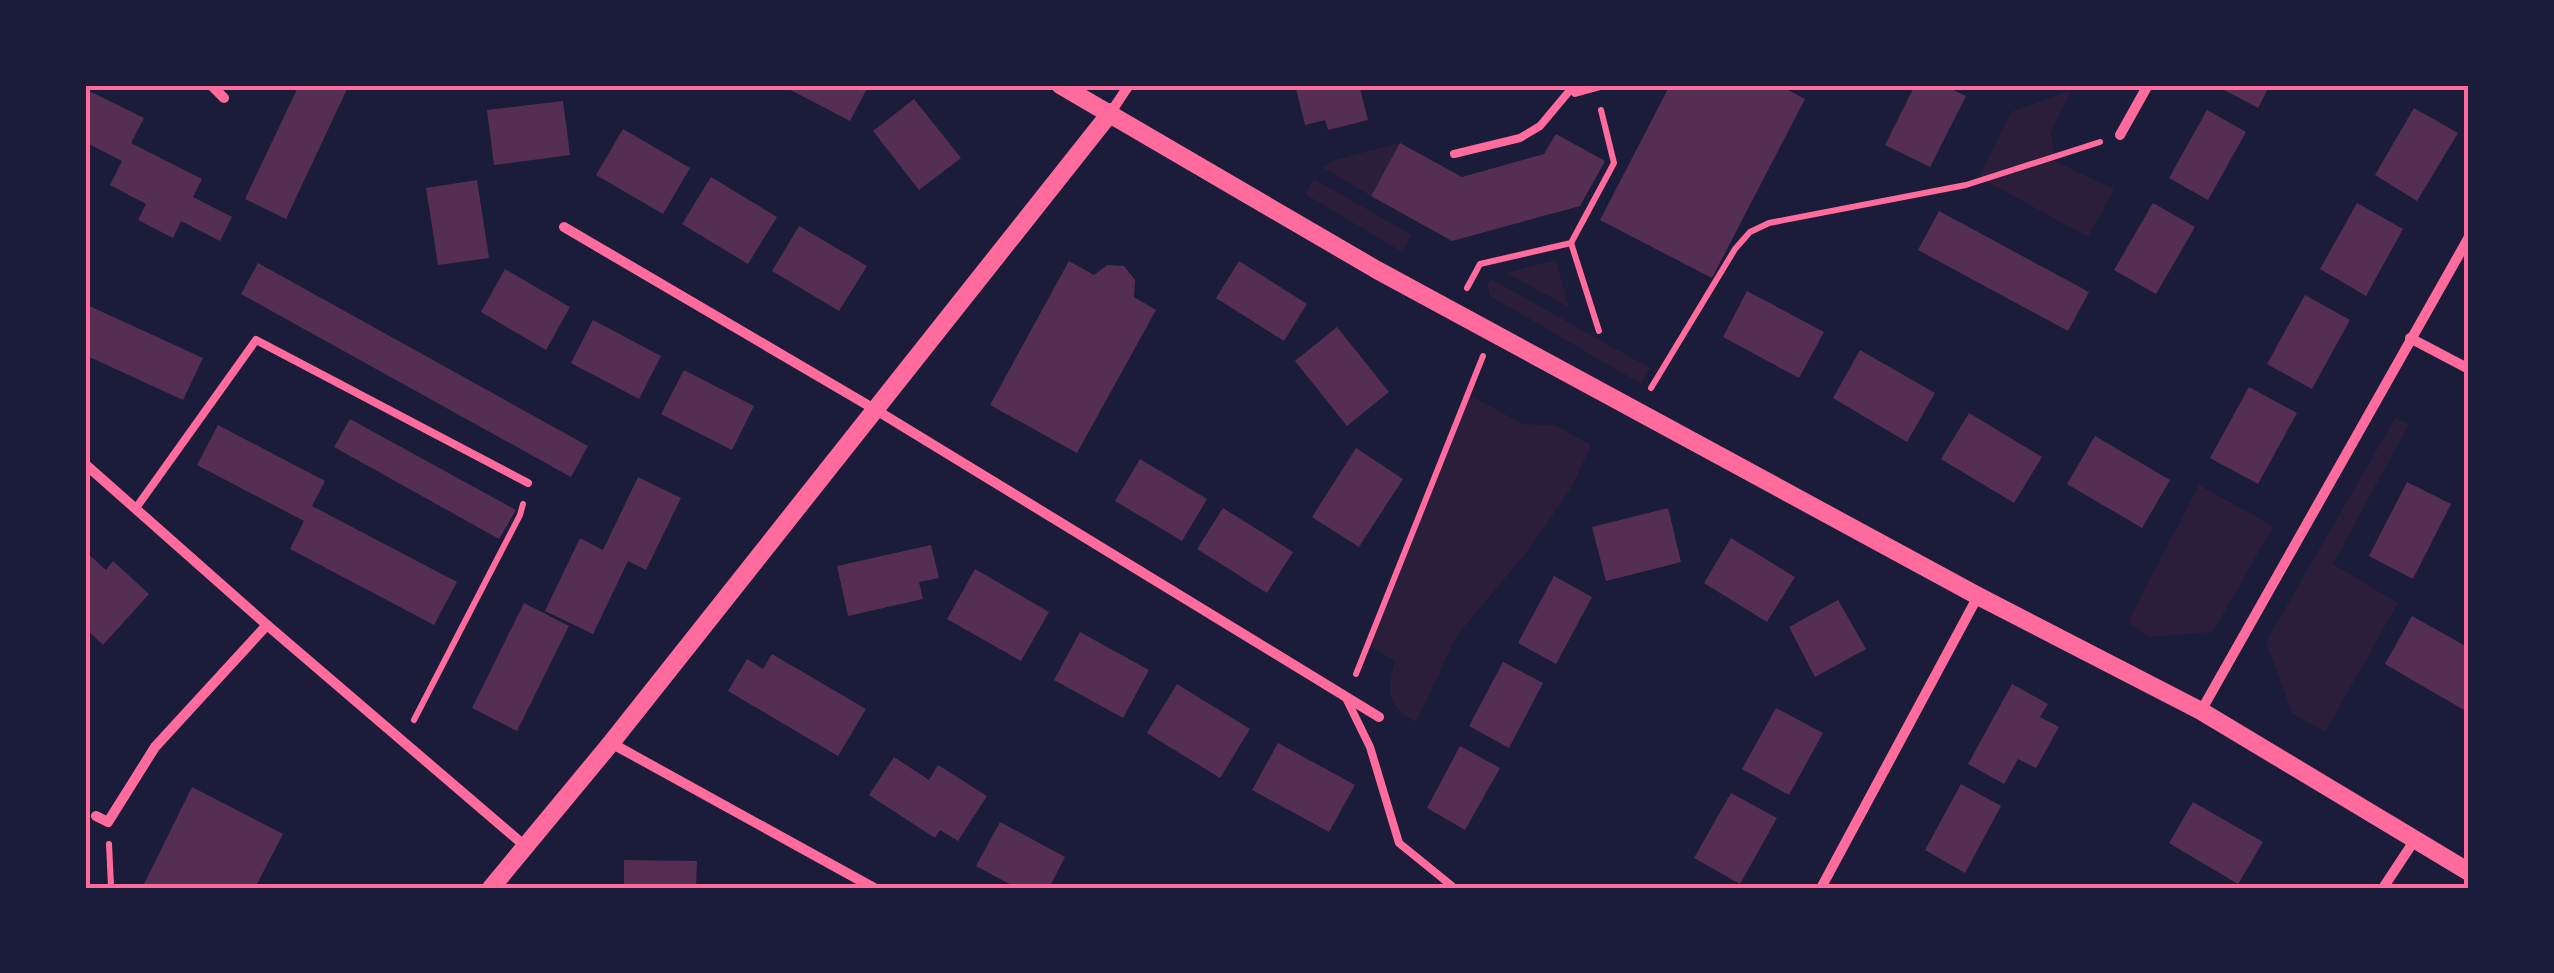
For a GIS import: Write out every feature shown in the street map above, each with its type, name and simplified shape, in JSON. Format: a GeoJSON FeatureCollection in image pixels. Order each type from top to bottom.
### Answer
{"type":"FeatureCollection","features":[{"type":"Feature","properties":{"kind":"street"},"geometry":{"type":"LineString","coordinates":[[211,85],[224,98]]}},
{"type":"Feature","properties":{"kind":"street"},"geometry":{"type":"LineString","coordinates":[[1060,85],[1377,270],[1978,596],[2201,711],[2469,872]]}},
{"type":"Feature","properties":{"kind":"street"},"geometry":{"type":"LineString","coordinates":[[491,888],[876,410],[1111,112],[1128,85]]}},
{"type":"Feature","properties":{"kind":"street"},"geometry":{"type":"LineString","coordinates":[[2120,135],[2148,85]]}},
{"type":"Feature","properties":{"kind":"street"},"geometry":{"type":"LineString","coordinates":[[564,227],[876,410],[1379,717]]}},
{"type":"Feature","properties":{"kind":"street"},"geometry":{"type":"LineString","coordinates":[[2201,711],[2469,237]]}},
{"type":"Feature","properties":{"kind":"street"},"geometry":{"type":"LineString","coordinates":[[2410,338],[2469,369]]}},
{"type":"Feature","properties":{"kind":"street"},"geometry":{"type":"LineString","coordinates":[[85,464],[266,625],[526,846]]}},
{"type":"Feature","properties":{"kind":"street"},"geometry":{"type":"LineString","coordinates":[[1821,888],[1978,596]]}},
{"type":"Feature","properties":{"kind":"street"},"geometry":{"type":"LineString","coordinates":[[96,816],[108,822],[155,747],[266,625]]}},
{"type":"Feature","properties":{"kind":"street"},"geometry":{"type":"LineString","coordinates":[[611,743],[874,888]]}},
{"type":"Feature","properties":{"kind":"street"},"geometry":{"type":"LineString","coordinates":[[2383,888],[2414,840]]}},
{"type":"Feature","properties":{"kind":"lane"},"geometry":{"type":"LineString","coordinates":[[1454,154],[1520,138],[1540,126],[1569,87],[1575,93],[1600,87]]}},
{"type":"Feature","properties":{"kind":"lane"},"geometry":{"type":"LineString","coordinates":[[136,508],[256,340],[528,483]]}},
{"type":"Feature","properties":{"kind":"lane"},"geometry":{"type":"LineString","coordinates":[[1346,698],[1370,747],[1400,843],[1452,886]]}},
{"type":"Feature","properties":{"kind":"path"},"geometry":{"type":"LineString","coordinates":[[1599,331],[1571,243],[1614,163],[1600,87]]}},
{"type":"Feature","properties":{"kind":"path"},"geometry":{"type":"LineString","coordinates":[[1638,409],[1735,249],[1750,232],[1769,223],[1966,184],[2120,135]]}},
{"type":"Feature","properties":{"kind":"path"},"geometry":{"type":"LineString","coordinates":[[1455,311],[1480,264],[1571,243]]}},
{"type":"Feature","properties":{"kind":"path"},"geometry":{"type":"LineString","coordinates":[[1346,698],[1493,331]]}},
{"type":"Feature","properties":{"kind":"path"},"geometry":{"type":"LineString","coordinates":[[402,741],[520,515],[528,483]]}},
{"type":"Feature","properties":{"kind":"path"},"geometry":{"type":"LineString","coordinates":[[108,822],[111,886],[115,888]]}},
{"type":"Feature","properties":{"kind":"shaded area"},"geometry":{"type":"Polygon","coordinates":[[[2071,90],[2051,133],[2055,161],[2114,189],[2088,237],[1979,177],[2011,112],[2071,90]]]}},
{"type":"Feature","properties":{"kind":"shaded area"},"geometry":{"type":"Polygon","coordinates":[[[1400,143],[1371,196],[1322,167],[1334,160],[1400,143]]]}},
{"type":"Feature","properties":{"kind":"shaded area"},"geometry":{"type":"Polygon","coordinates":[[[1314,179],[1412,235],[1402,252],[1305,194],[1314,179]]]}},
{"type":"Feature","properties":{"kind":"shaded area"},"geometry":{"type":"Polygon","coordinates":[[[1556,260],[1569,307],[1506,273],[1556,260]]]}},
{"type":"Feature","properties":{"kind":"shaded area"},"geometry":{"type":"Polygon","coordinates":[[[1491,279],[1650,368],[1641,384],[1490,296],[1487,285],[1491,279]]]}},
{"type":"Feature","properties":{"kind":"shaded area"},"geometry":{"type":"Polygon","coordinates":[[[1468,394],[1523,424],[1555,425],[1591,445],[1573,485],[1530,548],[1456,637],[1416,722],[1399,710],[1391,696],[1395,661],[1367,645],[1468,394]]]}},
{"type":"Feature","properties":{"kind":"shaded area"},"geometry":{"type":"Polygon","coordinates":[[[2395,418],[2409,424],[2333,564],[2398,603],[2325,732],[2292,713],[2266,642],[2395,418]]]}},
{"type":"Feature","properties":{"kind":"shaded area"},"geometry":{"type":"Polygon","coordinates":[[[2199,485],[2273,526],[2213,632],[2148,637],[2128,622],[2199,485]]]}},
{"type":"Feature","properties":{"kind":"building"},"geometry":{"type":"Polygon","coordinates":[[[299,85],[349,85],[286,219],[245,199],[299,85]]]}},
{"type":"Feature","properties":{"kind":"building"},"geometry":{"type":"Polygon","coordinates":[[[781,85],[869,85],[850,121],[781,85]]]}},
{"type":"Feature","properties":{"kind":"building"},"geometry":{"type":"Polygon","coordinates":[[[1295,85],[1359,85],[1368,120],[1328,130],[1325,120],[1305,125],[1295,85]]]}},
{"type":"Feature","properties":{"kind":"building"},"geometry":{"type":"Polygon","coordinates":[[[1670,85],[1779,85],[1805,99],[1712,278],[1600,220],[1670,85]]]}},
{"type":"Feature","properties":{"kind":"building"},"geometry":{"type":"Polygon","coordinates":[[[1915,85],[1943,85],[1966,96],[1930,167],[1885,145],[1915,85]]]}},
{"type":"Feature","properties":{"kind":"building"},"geometry":{"type":"Polygon","coordinates":[[[2215,85],[2270,85],[2258,108],[2215,85]]]}},
{"type":"Feature","properties":{"kind":"building"},"geometry":{"type":"Polygon","coordinates":[[[85,89],[144,118],[131,143],[202,179],[193,197],[232,217],[220,241],[181,221],[173,238],[138,220],[146,204],[110,185],[122,161],[85,142],[85,89]]]}},
{"type":"Feature","properties":{"kind":"building"},"geometry":{"type":"Polygon","coordinates":[[[914,99],[961,158],[919,190],[873,131],[914,99]]]}},
{"type":"Feature","properties":{"kind":"building"},"geometry":{"type":"Polygon","coordinates":[[[563,101],[570,155],[494,165],[487,110],[563,101]]]}},
{"type":"Feature","properties":{"kind":"building"},"geometry":{"type":"Polygon","coordinates":[[[2414,108],[2458,133],[2417,201],[2375,175],[2414,108]]]}},
{"type":"Feature","properties":{"kind":"building"},"geometry":{"type":"Polygon","coordinates":[[[2207,110],[2246,132],[2208,200],[2169,178],[2207,110]]]}},
{"type":"Feature","properties":{"kind":"building"},"geometry":{"type":"Polygon","coordinates":[[[623,129],[690,168],[663,214],[596,175],[623,129]]]}},
{"type":"Feature","properties":{"kind":"building"},"geometry":{"type":"Polygon","coordinates":[[[1556,134],[1605,161],[1580,206],[1452,241],[1371,196],[1400,143],[1462,177],[1544,154],[1556,134]]]}},
{"type":"Feature","properties":{"kind":"building"},"geometry":{"type":"Polygon","coordinates":[[[711,177],[777,217],[748,264],[682,224],[711,177]]]}},
{"type":"Feature","properties":{"kind":"building"},"geometry":{"type":"Polygon","coordinates":[[[477,180],[489,258],[438,265],[426,188],[477,180]]]}},
{"type":"Feature","properties":{"kind":"building"},"geometry":{"type":"Polygon","coordinates":[[[2153,203],[2195,227],[2156,294],[2114,270],[2153,203]]]}},
{"type":"Feature","properties":{"kind":"building"},"geometry":{"type":"Polygon","coordinates":[[[2357,203],[2403,229],[2366,296],[2320,269],[2357,203]]]}},
{"type":"Feature","properties":{"kind":"building"},"geometry":{"type":"Polygon","coordinates":[[[1939,211],[2089,292],[2068,331],[1918,250],[1939,211]]]}},
{"type":"Feature","properties":{"kind":"building"},"geometry":{"type":"Polygon","coordinates":[[[799,226],[867,266],[839,311],[772,271],[799,226]]]}},
{"type":"Feature","properties":{"kind":"building"},"geometry":{"type":"Polygon","coordinates":[[[1069,261],[1094,275],[1107,265],[1124,266],[1135,280],[1134,297],[1156,310],[1077,453],[990,405],[1069,261]]]}},
{"type":"Feature","properties":{"kind":"building"},"geometry":{"type":"Polygon","coordinates":[[[1239,261],[1307,304],[1284,341],[1216,298],[1239,261]]]}},
{"type":"Feature","properties":{"kind":"building"},"geometry":{"type":"Polygon","coordinates":[[[258,263],[588,446],[571,477],[241,294],[258,263]]]}},
{"type":"Feature","properties":{"kind":"building"},"geometry":{"type":"Polygon","coordinates":[[[505,269],[570,307],[546,350],[481,312],[505,269]]]}},
{"type":"Feature","properties":{"kind":"building"},"geometry":{"type":"Polygon","coordinates":[[[1747,291],[1824,332],[1799,378],[1723,337],[1747,291]]]}},
{"type":"Feature","properties":{"kind":"building"},"geometry":{"type":"Polygon","coordinates":[[[2305,295],[2350,320],[2312,389],[2267,364],[2305,295]]]}},
{"type":"Feature","properties":{"kind":"building"},"geometry":{"type":"Polygon","coordinates":[[[85,304],[203,358],[183,400],[85,355],[85,304]]]}},
{"type":"Feature","properties":{"kind":"building"},"geometry":{"type":"Polygon","coordinates":[[[593,320],[661,356],[639,399],[571,363],[593,320]]]}},
{"type":"Feature","properties":{"kind":"building"},"geometry":{"type":"Polygon","coordinates":[[[1337,327],[1389,392],[1347,426],[1295,361],[1337,327]]]}},
{"type":"Feature","properties":{"kind":"building"},"geometry":{"type":"Polygon","coordinates":[[[1860,350],[1935,393],[1907,442],[1833,398],[1860,350]]]}},
{"type":"Feature","properties":{"kind":"building"},"geometry":{"type":"Polygon","coordinates":[[[684,370],[754,406],[732,450],[661,414],[684,370]]]}},
{"type":"Feature","properties":{"kind":"building"},"geometry":{"type":"Polygon","coordinates":[[[2249,387],[2297,413],[2258,484],[2210,458],[2249,387]]]}},
{"type":"Feature","properties":{"kind":"building"},"geometry":{"type":"Polygon","coordinates":[[[1969,413],[2042,457],[2014,503],[1941,459],[1969,413]]]}},
{"type":"Feature","properties":{"kind":"building"},"geometry":{"type":"Polygon","coordinates":[[[350,419],[516,510],[499,539],[334,447],[350,419]]]}},
{"type":"Feature","properties":{"kind":"building"},"geometry":{"type":"Polygon","coordinates":[[[218,425],[325,481],[312,506],[457,582],[434,625],[290,549],[304,521],[197,465],[218,425]]]}},
{"type":"Feature","properties":{"kind":"building"},"geometry":{"type":"Polygon","coordinates":[[[2095,436],[2170,480],[2142,528],[2067,484],[2095,436]]]}},
{"type":"Feature","properties":{"kind":"building"},"geometry":{"type":"Polygon","coordinates":[[[1356,448],[1403,479],[1359,547],[1312,517],[1356,448]]]}},
{"type":"Feature","properties":{"kind":"building"},"geometry":{"type":"Polygon","coordinates":[[[1140,459],[1207,499],[1182,541],[1115,501],[1140,459]]]}},
{"type":"Feature","properties":{"kind":"building"},"geometry":{"type":"Polygon","coordinates":[[[638,477],[681,498],[646,570],[628,561],[593,634],[545,611],[580,538],[603,550],[638,477]]]}},
{"type":"Feature","properties":{"kind":"building"},"geometry":{"type":"Polygon","coordinates":[[[2407,482],[2451,504],[2413,579],[2369,556],[2407,482]]]}},
{"type":"Feature","properties":{"kind":"building"},"geometry":{"type":"Polygon","coordinates":[[[1223,508],[1293,552],[1267,593],[1197,549],[1223,508]]]}},
{"type":"Feature","properties":{"kind":"building"},"geometry":{"type":"Polygon","coordinates":[[[1668,508],[1681,562],[1606,581],[1592,527],[1668,508]]]}},
{"type":"Feature","properties":{"kind":"building"},"geometry":{"type":"Polygon","coordinates":[[[1731,538],[1795,577],[1767,622],[1704,583],[1731,538]]]}},
{"type":"Feature","properties":{"kind":"building"},"geometry":{"type":"Polygon","coordinates":[[[931,545],[939,578],[919,582],[923,599],[848,616],[837,566],[931,545]]]}},
{"type":"Feature","properties":{"kind":"building"},"geometry":{"type":"Polygon","coordinates":[[[85,551],[106,570],[113,561],[149,594],[103,645],[85,628],[85,551]]]}},
{"type":"Feature","properties":{"kind":"building"},"geometry":{"type":"Polygon","coordinates":[[[975,569],[1049,612],[1021,661],[947,619],[975,569]]]}},
{"type":"Feature","properties":{"kind":"building"},"geometry":{"type":"Polygon","coordinates":[[[1554,576],[1592,597],[1556,664],[1518,643],[1554,576]]]}},
{"type":"Feature","properties":{"kind":"building"},"geometry":{"type":"Polygon","coordinates":[[[1838,600],[1866,649],[1815,677],[1789,627],[1838,600]]]}},
{"type":"Feature","properties":{"kind":"building"},"geometry":{"type":"Polygon","coordinates":[[[524,603],[569,626],[517,731],[472,708],[524,603]]]}},
{"type":"Feature","properties":{"kind":"building"},"geometry":{"type":"Polygon","coordinates":[[[2412,616],[2469,648],[2469,713],[2385,664],[2412,616]]]}},
{"type":"Feature","properties":{"kind":"building"},"geometry":{"type":"Polygon","coordinates":[[[1080,632],[1149,670],[1123,718],[1054,680],[1080,632]]]}},
{"type":"Feature","properties":{"kind":"building"},"geometry":{"type":"Polygon","coordinates":[[[772,654],[866,709],[838,756],[728,691],[747,659],[763,669],[772,654]]]}},
{"type":"Feature","properties":{"kind":"building"},"geometry":{"type":"Polygon","coordinates":[[[1503,662],[1543,683],[1509,748],[1469,726],[1503,662]]]}},
{"type":"Feature","properties":{"kind":"building"},"geometry":{"type":"Polygon","coordinates":[[[1177,684],[1250,729],[1220,778],[1147,733],[1177,684]]]}},
{"type":"Feature","properties":{"kind":"building"},"geometry":{"type":"Polygon","coordinates":[[[2012,684],[2048,704],[2040,717],[2059,727],[2036,768],[2018,759],[2004,784],[1968,764],[2012,684]]]}},
{"type":"Feature","properties":{"kind":"building"},"geometry":{"type":"Polygon","coordinates":[[[1776,708],[1823,733],[1789,795],[1742,769],[1776,708]]]}},
{"type":"Feature","properties":{"kind":"building"},"geometry":{"type":"Polygon","coordinates":[[[1278,743],[1355,785],[1329,832],[1252,790],[1278,743]]]}},
{"type":"Feature","properties":{"kind":"building"},"geometry":{"type":"Polygon","coordinates":[[[1460,746],[1500,768],[1465,830],[1427,808],[1460,746]]]}},
{"type":"Feature","properties":{"kind":"building"},"geometry":{"type":"Polygon","coordinates":[[[894,757],[929,780],[938,765],[987,796],[958,841],[940,830],[935,838],[869,795],[894,757]]]}},
{"type":"Feature","properties":{"kind":"building"},"geometry":{"type":"Polygon","coordinates":[[[1961,784],[2001,806],[1965,873],[1925,850],[1961,784]]]}},
{"type":"Feature","properties":{"kind":"building"},"geometry":{"type":"Polygon","coordinates":[[[192,787],[283,834],[255,888],[142,888],[192,787]]]}},
{"type":"Feature","properties":{"kind":"building"},"geometry":{"type":"Polygon","coordinates":[[[1731,793],[1777,818],[1740,884],[1694,858],[1731,793]]]}},
{"type":"Feature","properties":{"kind":"building"},"geometry":{"type":"Polygon","coordinates":[[[2193,802],[2263,842],[2238,884],[2169,843],[2193,802]]]}},
{"type":"Feature","properties":{"kind":"building"},"geometry":{"type":"Polygon","coordinates":[[[1000,822],[1065,857],[1049,888],[1017,888],[976,866],[1000,822]]]}},
{"type":"Feature","properties":{"kind":"building"},"geometry":{"type":"Polygon","coordinates":[[[624,860],[697,861],[696,888],[624,888],[624,860]]]}}]}
